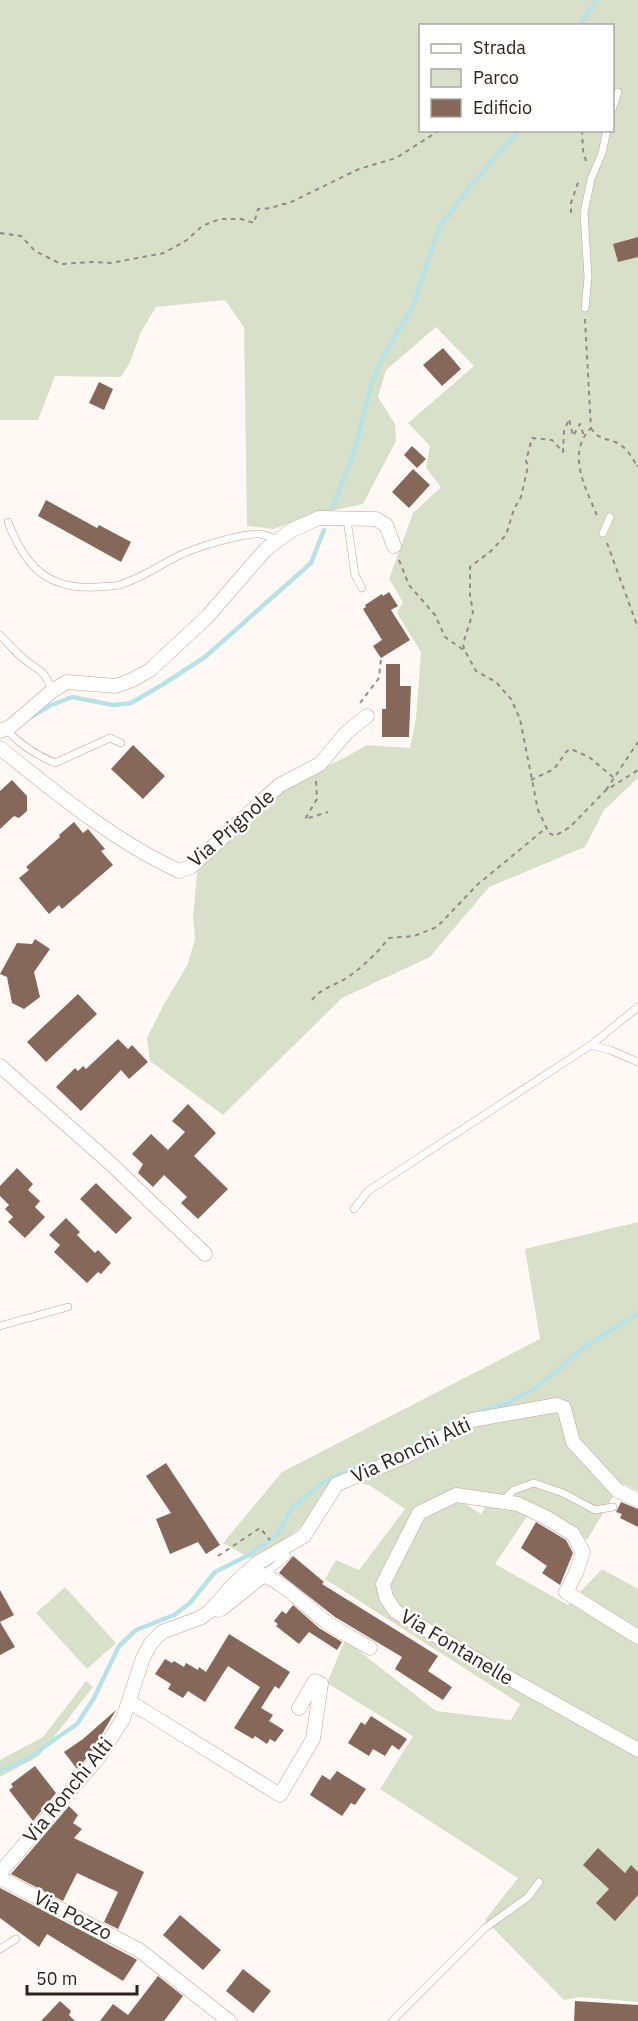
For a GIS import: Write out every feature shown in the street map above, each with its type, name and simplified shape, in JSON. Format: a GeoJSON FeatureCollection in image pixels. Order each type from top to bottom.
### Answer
{"type":"FeatureCollection","features":[{"type":"Feature","properties":{"kind":"street"},"geometry":{"type":"LineString","coordinates":[[3,730],[51,691],[67,682],[116,686],[150,670],[207,617],[266,549],[292,531],[319,518],[376,519],[386,525],[394,546]]}},
{"type":"Feature","properties":{"kind":"street","name":"Via Prignole"},"geometry":{"type":"LineString","coordinates":[[0,748],[57,794],[116,835],[179,871],[191,867],[280,785],[320,764],[361,713]]}},
{"type":"Feature","properties":{"kind":"street"},"geometry":{"type":"LineString","coordinates":[[0,1066],[110,1163],[205,1254]]}},
{"type":"Feature","properties":{"kind":"street","name":"Via Ronchi Alti"},"geometry":{"type":"LineString","coordinates":[[0,1875],[98,1758],[123,1719],[151,1643],[162,1632],[200,1618],[210,1611],[256,1564],[304,1536],[337,1484],[407,1456],[472,1420],[557,1404],[563,1406],[573,1442],[618,1491],[638,1500]]}},
{"type":"Feature","properties":{"kind":"street","name":"Via Fontanelle"},"geometry":{"type":"LineString","coordinates":[[638,1637],[566,1592],[583,1552],[573,1534],[518,1504],[456,1495],[419,1513],[383,1584],[386,1597],[394,1611],[638,1750]]}},
{"type":"Feature","properties":{"kind":"street"},"geometry":{"type":"LineString","coordinates":[[210,1611],[221,1609],[264,1575],[290,1590],[325,1620],[370,1648]]}},
{"type":"Feature","properties":{"kind":"street"},"geometry":{"type":"LineString","coordinates":[[130,1702],[280,1795],[313,1739],[321,1684],[315,1681],[299,1708]]}},
{"type":"Feature","properties":{"kind":"street","name":"Via Pozzo"},"geometry":{"type":"LineString","coordinates":[[0,1875],[139,1950],[230,2021]]}},
{"type":"Feature","properties":{"kind":"lane"},"geometry":{"type":"LineString","coordinates":[[614,104],[618,92]]}},
{"type":"Feature","properties":{"kind":"lane"},"geometry":{"type":"LineString","coordinates":[[585,308],[588,277],[585,213],[591,179],[602,153],[607,132]]}},
{"type":"Feature","properties":{"kind":"lane"},"geometry":{"type":"LineString","coordinates":[[603,533],[610,518]]}},
{"type":"Feature","properties":{"kind":"lane"},"geometry":{"type":"LineString","coordinates":[[347,519],[355,575],[362,588]]}},
{"type":"Feature","properties":{"kind":"lane"},"geometry":{"type":"LineString","coordinates":[[8,522],[18,547],[38,571],[55,582],[77,588],[117,585],[146,574],[178,556],[218,542],[260,534],[278,540]]}},
{"type":"Feature","properties":{"kind":"lane"},"geometry":{"type":"LineString","coordinates":[[0,635],[24,660],[36,666],[48,678],[51,691]]}},
{"type":"Feature","properties":{"kind":"lane"},"geometry":{"type":"LineString","coordinates":[[3,730],[24,747],[55,763],[110,738],[121,743]]}},
{"type":"Feature","properties":{"kind":"lane"},"geometry":{"type":"LineString","coordinates":[[354,1209],[368,1191],[591,1045],[638,1007]]}},
{"type":"Feature","properties":{"kind":"lane"},"geometry":{"type":"LineString","coordinates":[[591,1045],[638,1062]]}},
{"type":"Feature","properties":{"kind":"lane"},"geometry":{"type":"LineString","coordinates":[[0,1326],[68,1307]]}},
{"type":"Feature","properties":{"kind":"lane"},"geometry":{"type":"LineString","coordinates":[[501,1502],[514,1490],[534,1483],[562,1492],[595,1510],[613,1507]]}},
{"type":"Feature","properties":{"kind":"lane"},"geometry":{"type":"LineString","coordinates":[[264,1575],[287,1556]]}},
{"type":"Feature","properties":{"kind":"lane"},"geometry":{"type":"LineString","coordinates":[[392,2021],[485,1928],[528,1897],[539,1882]]}},
{"type":"Feature","properties":{"kind":"lane"},"geometry":{"type":"LineString","coordinates":[[0,1949],[16,1939]]}},
{"type":"Feature","properties":{"kind":"path"},"geometry":{"type":"LineString","coordinates":[[0,233],[21,236],[35,251],[62,264],[111,263],[164,253],[188,240],[202,226],[220,219],[241,219],[254,223],[258,209],[287,204],[359,169],[396,158],[437,132]]}},
{"type":"Feature","properties":{"kind":"path"},"geometry":{"type":"LineString","coordinates":[[582,132],[583,151],[591,179]]}},
{"type":"Feature","properties":{"kind":"path"},"geometry":{"type":"LineString","coordinates":[[571,213],[571,203],[580,176],[588,168]]}},
{"type":"Feature","properties":{"kind":"path"},"geometry":{"type":"LineString","coordinates":[[584,317],[591,428],[605,441],[616,442],[633,458],[637,467],[638,465]]}},
{"type":"Feature","properties":{"kind":"path"},"geometry":{"type":"LineString","coordinates":[[584,436],[580,424],[573,436],[569,419],[564,430],[563,452],[552,440],[532,438],[521,497],[514,509],[506,535],[491,551],[470,567],[470,595],[473,612],[463,644],[476,671],[496,682],[511,699],[520,719],[538,810],[549,833],[555,836],[570,827],[605,791],[638,742]]}},
{"type":"Feature","properties":{"kind":"path"},"geometry":{"type":"LineString","coordinates":[[577,455],[584,436],[591,428]]}},
{"type":"Feature","properties":{"kind":"path"},"geometry":{"type":"LineString","coordinates":[[394,546],[409,585],[435,615],[444,637],[465,651]]}},
{"type":"Feature","properties":{"kind":"path"},"geometry":{"type":"LineString","coordinates":[[361,713],[378,678],[381,658]]}},
{"type":"Feature","properties":{"kind":"path"},"geometry":{"type":"LineString","coordinates":[[531,780],[554,770],[567,751],[571,749],[601,765],[614,778]]}},
{"type":"Feature","properties":{"kind":"path"},"geometry":{"type":"LineString","coordinates":[[320,764],[316,777],[317,799],[305,819],[328,812]]}},
{"type":"Feature","properties":{"kind":"path"},"geometry":{"type":"LineString","coordinates":[[605,791],[638,770]]}},
{"type":"Feature","properties":{"kind":"path"},"geometry":{"type":"LineString","coordinates":[[312,1000],[320,991],[346,979],[374,956],[389,938],[414,936],[437,927],[477,885],[546,828]]}},
{"type":"Feature","properties":{"kind":"path"},"geometry":{"type":"LineString","coordinates":[[218,1556],[260,1528]]}},
{"type":"Feature","properties":{"kind":"green space"},"geometry":{"type":"Polygon","coordinates":[[[0,0],[638,0],[638,778],[604,810],[585,847],[489,887],[430,957],[342,998],[223,1115],[150,1061],[147,1038],[188,964],[195,938],[193,917],[197,873],[209,857],[278,791],[367,745],[410,748],[416,718],[421,652],[397,613],[403,602],[389,579],[413,513],[441,487],[426,468],[430,446],[408,423],[474,366],[436,327],[386,370],[378,397],[395,424],[396,441],[363,504],[307,516],[274,529],[247,526],[244,327],[225,300],[156,307],[141,332],[130,362],[121,377],[55,376],[38,420],[0,420],[0,0]]]}},
{"type":"Feature","properties":{"kind":"green space"},"geometry":{"type":"Polygon","coordinates":[[[638,1222],[638,1491],[623,1484],[618,1488],[574,1441],[564,1401],[483,1416],[504,1404],[434,1430],[403,1454],[335,1480],[325,1489],[309,1517],[299,1528],[279,1543],[250,1558],[223,1543],[282,1472],[540,1339],[525,1249],[638,1222]]]}},
{"type":"Feature","properties":{"kind":"green space"},"geometry":{"type":"Polygon","coordinates":[[[560,1409],[570,1444],[615,1493],[587,1540],[554,1516],[454,1492],[418,1510],[382,1597],[638,1753],[638,2002],[580,1997],[564,2000],[485,1920],[518,1878],[380,1789],[413,1736],[327,1683],[345,1640],[436,1711],[511,1720],[520,1704],[325,1579],[336,1560],[359,1570],[405,1509],[369,1485],[356,1482],[473,1421],[560,1409]]]}},
{"type":"Feature","properties":{"kind":"green space"},"geometry":{"type":"Polygon","coordinates":[[[459,1500],[481,1514],[487,1504],[530,1512],[495,1564],[568,1605],[572,1601],[638,1642],[638,1745],[401,1611],[391,1596],[387,1583],[412,1544],[425,1515],[459,1500]]]}},
{"type":"Feature","properties":{"kind":"green space"},"geometry":{"type":"Polygon","coordinates":[[[602,1569],[638,1589],[638,1632],[577,1595],[602,1569]]]}},
{"type":"Feature","properties":{"kind":"green space"},"geometry":{"type":"Polygon","coordinates":[[[65,1587],[116,1643],[87,1669],[36,1613],[65,1587]]]}},
{"type":"Feature","properties":{"kind":"green space"},"geometry":{"type":"Polygon","coordinates":[[[86,1681],[93,1687],[39,1756],[0,1777],[0,1760],[43,1737],[86,1681]]]}},
{"type":"Feature","properties":{"kind":"building"},"geometry":{"type":"Polygon","coordinates":[[[638,237],[638,257],[618,262],[613,244],[638,237]]]}},
{"type":"Feature","properties":{"kind":"building"},"geometry":{"type":"Polygon","coordinates":[[[443,348],[461,369],[442,386],[423,365],[443,348]]]}},
{"type":"Feature","properties":{"kind":"building"},"geometry":{"type":"Polygon","coordinates":[[[99,382],[113,389],[104,410],[89,403],[99,382]]]}},
{"type":"Feature","properties":{"kind":"building"},"geometry":{"type":"Polygon","coordinates":[[[412,446],[426,459],[417,468],[404,455],[412,446]]]}},
{"type":"Feature","properties":{"kind":"building"},"geometry":{"type":"Polygon","coordinates":[[[413,469],[430,485],[409,508],[392,492],[413,469]]]}},
{"type":"Feature","properties":{"kind":"building"},"geometry":{"type":"Polygon","coordinates":[[[46,500],[97,528],[99,525],[131,542],[121,562],[38,516],[46,500]]]}},
{"type":"Feature","properties":{"kind":"building"},"geometry":{"type":"Polygon","coordinates":[[[389,592],[398,606],[391,610],[410,640],[381,658],[373,646],[382,640],[363,609],[365,605],[389,592]]]}},
{"type":"Feature","properties":{"kind":"building"},"geometry":{"type":"Polygon","coordinates":[[[386,664],[400,664],[400,686],[411,686],[409,737],[382,737],[382,709],[386,709],[386,664]]]}},
{"type":"Feature","properties":{"kind":"building"},"geometry":{"type":"Polygon","coordinates":[[[133,745],[165,776],[143,799],[111,769],[133,745]]]}},
{"type":"Feature","properties":{"kind":"building"},"geometry":{"type":"Polygon","coordinates":[[[12,780],[27,796],[27,811],[19,818],[14,816],[0,829],[0,791],[12,780]]]}},
{"type":"Feature","properties":{"kind":"building"},"geometry":{"type":"Polygon","coordinates":[[[74,822],[83,833],[88,829],[105,849],[101,851],[113,865],[62,909],[59,905],[49,914],[19,878],[29,870],[26,867],[74,822]]]}},
{"type":"Feature","properties":{"kind":"building"},"geometry":{"type":"Polygon","coordinates":[[[35,939],[50,949],[34,972],[40,997],[24,1009],[12,1003],[7,977],[0,974],[17,943],[32,944],[35,939]]]}},
{"type":"Feature","properties":{"kind":"building"},"geometry":{"type":"Polygon","coordinates":[[[78,994],[97,1014],[46,1062],[27,1042],[78,994]]]}},
{"type":"Feature","properties":{"kind":"building"},"geometry":{"type":"Polygon","coordinates":[[[118,1039],[128,1049],[132,1045],[148,1062],[129,1079],[121,1070],[81,1111],[56,1087],[75,1068],[78,1071],[83,1066],[86,1069],[118,1039]]]}},
{"type":"Feature","properties":{"kind":"building"},"geometry":{"type":"Polygon","coordinates":[[[188,1104],[216,1133],[194,1156],[228,1189],[198,1219],[181,1203],[187,1197],[164,1175],[153,1187],[138,1173],[143,1164],[132,1154],[151,1134],[168,1150],[185,1132],[172,1121],[188,1104]]]}},
{"type":"Feature","properties":{"kind":"building"},"geometry":{"type":"Polygon","coordinates":[[[17,1168],[33,1184],[28,1190],[40,1201],[35,1207],[45,1217],[25,1238],[8,1222],[13,1217],[5,1209],[9,1205],[0,1196],[0,1186],[17,1168]]]}},
{"type":"Feature","properties":{"kind":"building"},"geometry":{"type":"Polygon","coordinates":[[[96,1183],[132,1218],[116,1234],[80,1199],[96,1183]]]}},
{"type":"Feature","properties":{"kind":"building"},"geometry":{"type":"Polygon","coordinates":[[[66,1218],[80,1232],[77,1235],[95,1253],[98,1250],[111,1263],[101,1274],[98,1272],[87,1283],[54,1252],[60,1245],[49,1235],[66,1218]]]}},
{"type":"Feature","properties":{"kind":"building"},"geometry":{"type":"Polygon","coordinates":[[[166,1463],[220,1545],[206,1554],[198,1542],[170,1554],[156,1519],[171,1513],[146,1476],[166,1463]]]}},
{"type":"Feature","properties":{"kind":"building"},"geometry":{"type":"Polygon","coordinates":[[[621,1502],[638,1509],[638,1527],[620,1518],[622,1514],[616,1512],[621,1502]]]}},
{"type":"Feature","properties":{"kind":"building"},"geometry":{"type":"Polygon","coordinates":[[[536,1522],[566,1540],[573,1553],[560,1585],[542,1573],[547,1566],[521,1548],[536,1522]]]}},
{"type":"Feature","properties":{"kind":"building"},"geometry":{"type":"Polygon","coordinates":[[[293,1556],[324,1582],[322,1584],[438,1656],[428,1671],[452,1687],[443,1700],[395,1669],[402,1657],[335,1617],[279,1573],[293,1556]]]}},
{"type":"Feature","properties":{"kind":"building"},"geometry":{"type":"Polygon","coordinates":[[[0,1590],[14,1615],[0,1622],[0,1590]]]}},
{"type":"Feature","properties":{"kind":"building"},"geometry":{"type":"Polygon","coordinates":[[[293,1605],[319,1628],[342,1642],[337,1650],[309,1632],[299,1644],[276,1626],[278,1624],[274,1621],[282,1611],[286,1614],[293,1605]]]}},
{"type":"Feature","properties":{"kind":"building"},"geometry":{"type":"Polygon","coordinates":[[[0,1622],[15,1647],[0,1655],[0,1622]]]}},
{"type":"Feature","properties":{"kind":"building"},"geometry":{"type":"Polygon","coordinates":[[[229,1634],[290,1672],[279,1689],[275,1686],[261,1708],[273,1715],[269,1721],[284,1730],[275,1742],[270,1739],[267,1744],[255,1736],[253,1739],[234,1728],[260,1687],[228,1666],[205,1702],[188,1691],[183,1698],[168,1689],[171,1684],[155,1674],[165,1659],[184,1667],[186,1663],[198,1670],[199,1667],[206,1672],[229,1634]]]}},
{"type":"Feature","properties":{"kind":"building"},"geometry":{"type":"Polygon","coordinates":[[[116,1710],[91,1753],[77,1769],[64,1752],[83,1739],[116,1710]]]}},
{"type":"Feature","properties":{"kind":"building"},"geometry":{"type":"Polygon","coordinates":[[[371,1716],[407,1739],[399,1750],[392,1745],[385,1756],[373,1749],[369,1756],[348,1743],[361,1722],[365,1725],[371,1716]]]}},
{"type":"Feature","properties":{"kind":"building"},"geometry":{"type":"Polygon","coordinates":[[[35,1766],[56,1793],[33,1821],[9,1790],[13,1787],[11,1784],[35,1766]]]}},
{"type":"Feature","properties":{"kind":"building"},"geometry":{"type":"Polygon","coordinates":[[[337,1771],[366,1789],[355,1805],[351,1803],[342,1816],[310,1795],[322,1775],[330,1780],[337,1771]]]}},
{"type":"Feature","properties":{"kind":"building"},"geometry":{"type":"Polygon","coordinates":[[[69,1806],[78,1815],[73,1823],[82,1829],[74,1838],[144,1872],[118,1929],[104,1922],[118,1892],[77,1873],[63,1901],[11,1874],[69,1806]]]}},
{"type":"Feature","properties":{"kind":"building"},"geometry":{"type":"Polygon","coordinates":[[[598,1848],[625,1873],[631,1865],[638,1872],[638,1895],[615,1921],[596,1903],[609,1889],[583,1865],[598,1848]]]}},
{"type":"Feature","properties":{"kind":"building"},"geometry":{"type":"Polygon","coordinates":[[[0,1888],[137,1960],[123,1981],[47,1934],[39,1947],[0,1918],[0,1888]]]}},
{"type":"Feature","properties":{"kind":"building"},"geometry":{"type":"Polygon","coordinates":[[[180,1915],[221,1950],[203,1970],[163,1935],[180,1915]]]}},
{"type":"Feature","properties":{"kind":"building"},"geometry":{"type":"Polygon","coordinates":[[[243,1969],[271,1991],[253,2013],[226,1991],[243,1969]]]}},
{"type":"Feature","properties":{"kind":"building"},"geometry":{"type":"Polygon","coordinates":[[[158,1976],[183,1996],[164,2021],[100,2021],[113,2004],[128,2015],[158,1976]]]}},
{"type":"Feature","properties":{"kind":"building"},"geometry":{"type":"Polygon","coordinates":[[[60,2001],[71,2011],[69,2015],[75,2021],[41,2021],[60,2001]]]}},
{"type":"Feature","properties":{"kind":"building"},"geometry":{"type":"Polygon","coordinates":[[[575,2001],[638,2005],[638,2021],[574,2021],[575,2001]]]}},
{"type":"Feature","properties":{"kind":"waterway"},"geometry":{"type":"LineString","coordinates":[[581,24],[597,0]]}},
{"type":"Feature","properties":{"kind":"waterway"},"geometry":{"type":"LineString","coordinates":[[332,508],[353,456],[371,386],[382,358],[413,306],[440,226],[471,185],[517,132]]}},
{"type":"Feature","properties":{"kind":"waterway"},"geometry":{"type":"LineString","coordinates":[[31,717],[49,706],[72,697],[113,705],[131,703],[162,685],[205,657],[311,563],[324,530]]}},
{"type":"Feature","properties":{"kind":"waterway"},"geometry":{"type":"LineString","coordinates":[[476,1413],[508,1403],[537,1387],[583,1348],[638,1313]]}},
{"type":"Feature","properties":{"kind":"waterway"},"geometry":{"type":"LineString","coordinates":[[399,1453],[445,1426],[460,1420]]}},
{"type":"Feature","properties":{"kind":"waterway"},"geometry":{"type":"LineString","coordinates":[[0,1771],[25,1760],[77,1724],[94,1698],[119,1646],[136,1630],[174,1615],[190,1603],[215,1572],[247,1556],[277,1535],[292,1508],[324,1482],[380,1460]]}}]}
